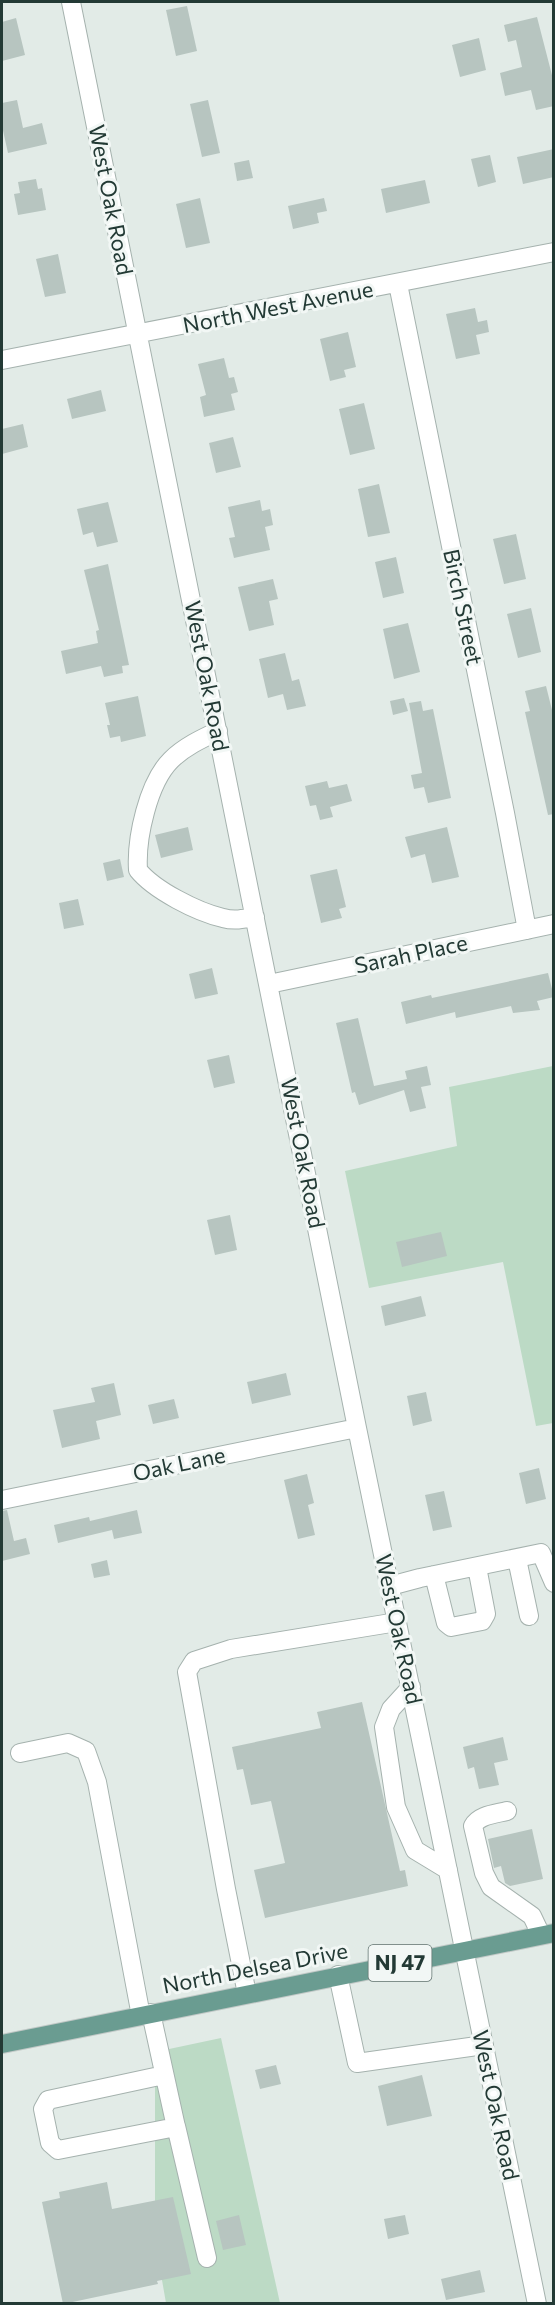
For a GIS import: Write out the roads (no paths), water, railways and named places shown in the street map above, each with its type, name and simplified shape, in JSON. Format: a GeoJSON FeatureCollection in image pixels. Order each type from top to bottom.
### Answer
{"type":"FeatureCollection","features":[{"type":"Feature","properties":{"kind":"main road","name":"North Delsea Drive"},"geometry":{"type":"LineString","coordinates":[[2,2044],[547,1934]]}},
{"type":"Feature","properties":{"kind":"street","name":"West Oak Road"},"geometry":{"type":"LineString","coordinates":[[71,2],[357,1428],[537,2304]]}},
{"type":"Feature","properties":{"kind":"street","name":"North West Avenue"},"geometry":{"type":"LineString","coordinates":[[2,360],[554,252]]}},
{"type":"Feature","properties":{"kind":"street","name":"Birch Street"},"geometry":{"type":"LineString","coordinates":[[398,284],[527,930]]}},
{"type":"Feature","properties":{"kind":"street"},"geometry":{"type":"LineString","coordinates":[[218,731],[191,744],[170,761],[156,782],[141,833],[138,870],[144,878],[172,897],[223,918],[240,920],[255,917]]}},
{"type":"Feature","properties":{"kind":"street","name":"Sarah Place"},"geometry":{"type":"LineString","coordinates":[[269,984],[554,924]]}},
{"type":"Feature","properties":{"kind":"street","name":"Oak Lane"},"geometry":{"type":"LineString","coordinates":[[2,1500],[357,1428]]}},
{"type":"Feature","properties":{"kind":"street"},"geometry":{"type":"LineString","coordinates":[[390,1586],[547,1552],[554,1583]]}},
{"type":"Feature","properties":{"kind":"street"},"geometry":{"type":"LineString","coordinates":[[517,1558],[529,1616]]}},
{"type":"Feature","properties":{"kind":"street"},"geometry":{"type":"LineString","coordinates":[[434,1575],[446,1623],[451,1627],[482,1621],[486,1614],[477,1567]]}},
{"type":"Feature","properties":{"kind":"street"},"geometry":{"type":"LineString","coordinates":[[247,1994],[187,1672],[194,1661],[231,1649],[397,1622]]}},
{"type":"Feature","properties":{"kind":"street"},"geometry":{"type":"LineString","coordinates":[[411,1687],[391,1709],[384,1727],[396,1808],[415,1850],[448,1870]]}},
{"type":"Feature","properties":{"kind":"street"},"geometry":{"type":"LineString","coordinates":[[20,1752],[68,1743],[86,1751],[97,1782],[146,2014],[164,2075],[207,2258]]}},
{"type":"Feature","properties":{"kind":"street"},"geometry":{"type":"LineString","coordinates":[[507,1811],[482,1817],[473,1826],[484,1873],[491,1887],[532,1916],[547,1934]]}},
{"type":"Feature","properties":{"kind":"street"},"geometry":{"type":"LineString","coordinates":[[338,1975],[357,2063],[484,2045]]}},
{"type":"Feature","properties":{"kind":"street"},"geometry":{"type":"LineString","coordinates":[[164,2075],[48,2100],[43,2109],[50,2143],[58,2150],[176,2126]]}}]}
